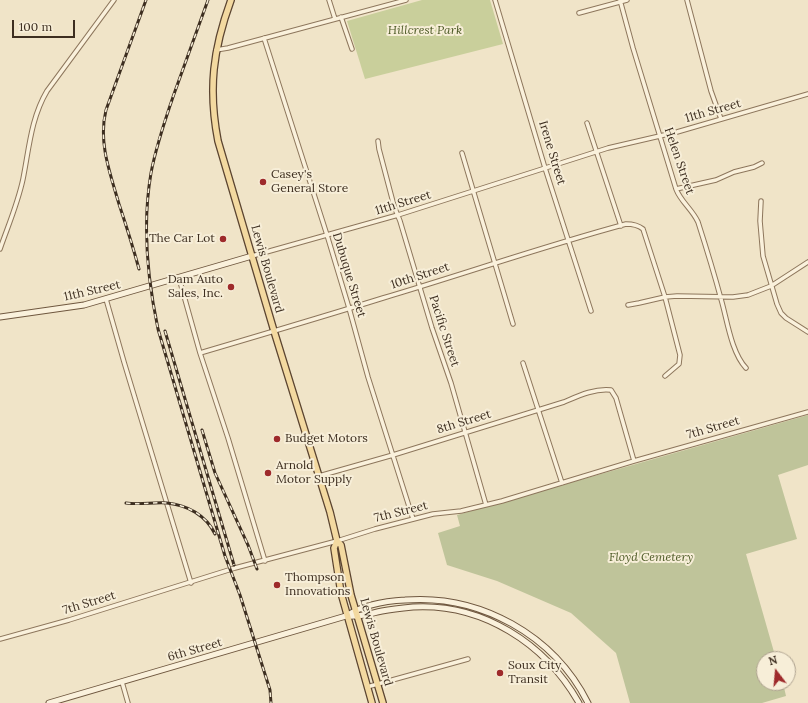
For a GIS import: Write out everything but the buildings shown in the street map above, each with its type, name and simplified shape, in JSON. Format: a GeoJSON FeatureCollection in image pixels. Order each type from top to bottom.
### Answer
{"type":"FeatureCollection","features":[{"type":"Feature","properties":{"kind":"main road","name":"Lewis Boulevard"},"geometry":{"type":"LineString","coordinates":[[231,0],[223,22],[216,50],[212,89],[214,123],[218,141],[274,331],[319,476],[337,541],[341,545],[351,595],[383,703]]}},
{"type":"Feature","properties":{"kind":"main road","name":"11th Street"},"geometry":{"type":"LineString","coordinates":[[0,317],[65,309],[106,299],[252,256]]}},
{"type":"Feature","properties":{"kind":"main road","name":"Lewis Boulevard"},"geometry":{"type":"LineString","coordinates":[[337,541],[334,548],[337,574],[346,616],[372,703]]}},
{"type":"Feature","properties":{"kind":"main road","name":"6th Street"},"geometry":{"type":"LineString","coordinates":[[49,703],[346,616],[356,610],[378,604],[413,599],[445,601],[476,608],[489,612],[513,624],[549,651],[570,675],[584,702]]}},
{"type":"Feature","properties":{"kind":"main road","name":"6th Street"},"geometry":{"type":"LineString","coordinates":[[346,616],[358,617],[383,611],[415,607],[454,610],[482,618],[511,632],[536,649],[584,702]]}},
{"type":"Feature","properties":{"kind":"street"},"geometry":{"type":"LineString","coordinates":[[0,249],[18,196],[38,106],[47,91],[114,0]]}},
{"type":"Feature","properties":{"kind":"street"},"geometry":{"type":"LineString","coordinates":[[329,0],[335,18]]}},
{"type":"Feature","properties":{"kind":"street"},"geometry":{"type":"LineString","coordinates":[[216,50],[406,0]]}},
{"type":"Feature","properties":{"kind":"street","name":"Irene Street"},"geometry":{"type":"LineString","coordinates":[[495,0],[545,168],[591,311]]}},
{"type":"Feature","properties":{"kind":"street"},"geometry":{"type":"LineString","coordinates":[[579,13],[627,0]]}},
{"type":"Feature","properties":{"kind":"street"},"geometry":{"type":"LineString","coordinates":[[687,0],[711,91],[721,119]]}},
{"type":"Feature","properties":{"kind":"street","name":"Helen Street"},"geometry":{"type":"LineString","coordinates":[[620,1],[676,189],[681,200],[693,213],[698,222],[721,296],[735,352],[740,362],[746,368]]}},
{"type":"Feature","properties":{"kind":"street"},"geometry":{"type":"LineString","coordinates":[[341,17],[352,49]]}},
{"type":"Feature","properties":{"kind":"street","name":"Dubuque Street"},"geometry":{"type":"LineString","coordinates":[[264,38],[327,235],[366,370],[413,519]]}},
{"type":"Feature","properties":{"kind":"street","name":"11th Street"},"geometry":{"type":"LineString","coordinates":[[252,256],[474,192],[608,148],[660,136],[808,94]]}},
{"type":"Feature","properties":{"kind":"street"},"geometry":{"type":"LineString","coordinates":[[587,123],[621,226]]}},
{"type":"Feature","properties":{"kind":"street","name":"Pacific Street"},"geometry":{"type":"LineString","coordinates":[[378,141],[379,149],[419,286],[451,383],[486,504]]}},
{"type":"Feature","properties":{"kind":"street"},"geometry":{"type":"LineString","coordinates":[[462,153],[513,324]]}},
{"type":"Feature","properties":{"kind":"street"},"geometry":{"type":"LineString","coordinates":[[676,189],[716,180],[734,172],[754,167],[762,163]]}},
{"type":"Feature","properties":{"kind":"street"},"geometry":{"type":"LineString","coordinates":[[762,201],[760,222],[761,247],[771,286],[781,313],[793,323],[808,332]]}},
{"type":"Feature","properties":{"kind":"street","name":"10th Street"},"geometry":{"type":"LineString","coordinates":[[200,353],[495,262],[569,240],[633,224],[639,226],[644,231],[665,297]]}},
{"type":"Feature","properties":{"kind":"street"},"geometry":{"type":"LineString","coordinates":[[628,305],[665,297],[733,297],[748,294],[771,286],[808,262]]}},
{"type":"Feature","properties":{"kind":"street"},"geometry":{"type":"LineString","coordinates":[[179,278],[200,353],[228,438],[264,561]]}},
{"type":"Feature","properties":{"kind":"street"},"geometry":{"type":"LineString","coordinates":[[665,297],[678,343],[680,359],[678,366],[665,376]]}},
{"type":"Feature","properties":{"kind":"street"},"geometry":{"type":"LineString","coordinates":[[106,299],[191,583]]}},
{"type":"Feature","properties":{"kind":"street"},"geometry":{"type":"LineString","coordinates":[[523,363],[562,483]]}},
{"type":"Feature","properties":{"kind":"street","name":"8th Street"},"geometry":{"type":"LineString","coordinates":[[319,476],[393,455],[539,410],[594,391],[605,389],[612,390],[616,398],[634,461]]}},
{"type":"Feature","properties":{"kind":"street","name":"7th Street"},"geometry":{"type":"LineString","coordinates":[[0,638],[67,620],[191,583],[235,568],[433,514],[461,512],[808,412]]}},
{"type":"Feature","properties":{"kind":"street"},"geometry":{"type":"LineString","coordinates":[[367,687],[468,659]]}},
{"type":"Feature","properties":{"kind":"street"},"geometry":{"type":"LineString","coordinates":[[122,682],[128,703]]}},
{"type":"Feature","properties":{"kind":"green space","name":"Hillcrest Park"},"geometry":{"type":"Polygon","coordinates":[[[422,0],[490,0],[503,44],[365,79],[347,21],[422,0]]]}},
{"type":"Feature","properties":{"kind":"green space","name":"Floyd Cemetery"},"geometry":{"type":"Polygon","coordinates":[[[808,415],[808,465],[778,475],[797,539],[746,554],[774,651],[756,651],[756,691],[785,691],[786,696],[762,703],[630,703],[616,653],[571,613],[497,581],[447,565],[438,533],[460,526],[457,515],[808,415]]]}},
{"type":"Feature","properties":{"kind":"railway"},"geometry":{"type":"LineString","coordinates":[[139,269],[109,169],[103,134],[106,110],[146,0]]}},
{"type":"Feature","properties":{"kind":"railway"},"geometry":{"type":"LineString","coordinates":[[208,0],[167,114],[153,163],[148,192],[146,232],[147,251],[151,290],[158,329],[225,556],[240,595],[270,690],[271,703]]}},
{"type":"Feature","properties":{"kind":"railway"},"geometry":{"type":"LineString","coordinates":[[165,331],[234,565]]}},
{"type":"Feature","properties":{"kind":"railway"},"geometry":{"type":"LineString","coordinates":[[202,430],[215,473],[248,545],[257,569]]}},
{"type":"Feature","properties":{"kind":"railway"},"geometry":{"type":"LineString","coordinates":[[126,503],[167,503],[182,506],[195,512],[207,521],[215,534]]}},
{"type":"Feature","properties":{"kind":"place","name":"Casey's General Store"},"geometry":{"type":"Point","coordinates":[263,182]}},
{"type":"Feature","properties":{"kind":"place","name":"The Car Lot"},"geometry":{"type":"Point","coordinates":[223,239]}},
{"type":"Feature","properties":{"kind":"place","name":"Dam Auto Sales, Inc."},"geometry":{"type":"Point","coordinates":[231,287]}},
{"type":"Feature","properties":{"kind":"place","name":"Budget Motors"},"geometry":{"type":"Point","coordinates":[277,439]}},
{"type":"Feature","properties":{"kind":"place","name":"Arnold Motor Supply"},"geometry":{"type":"Point","coordinates":[268,473]}},
{"type":"Feature","properties":{"kind":"place","name":"Thompson Innovations"},"geometry":{"type":"Point","coordinates":[277,585]}},
{"type":"Feature","properties":{"kind":"place","name":"Soux City Transit"},"geometry":{"type":"Point","coordinates":[500,673]}}]}
